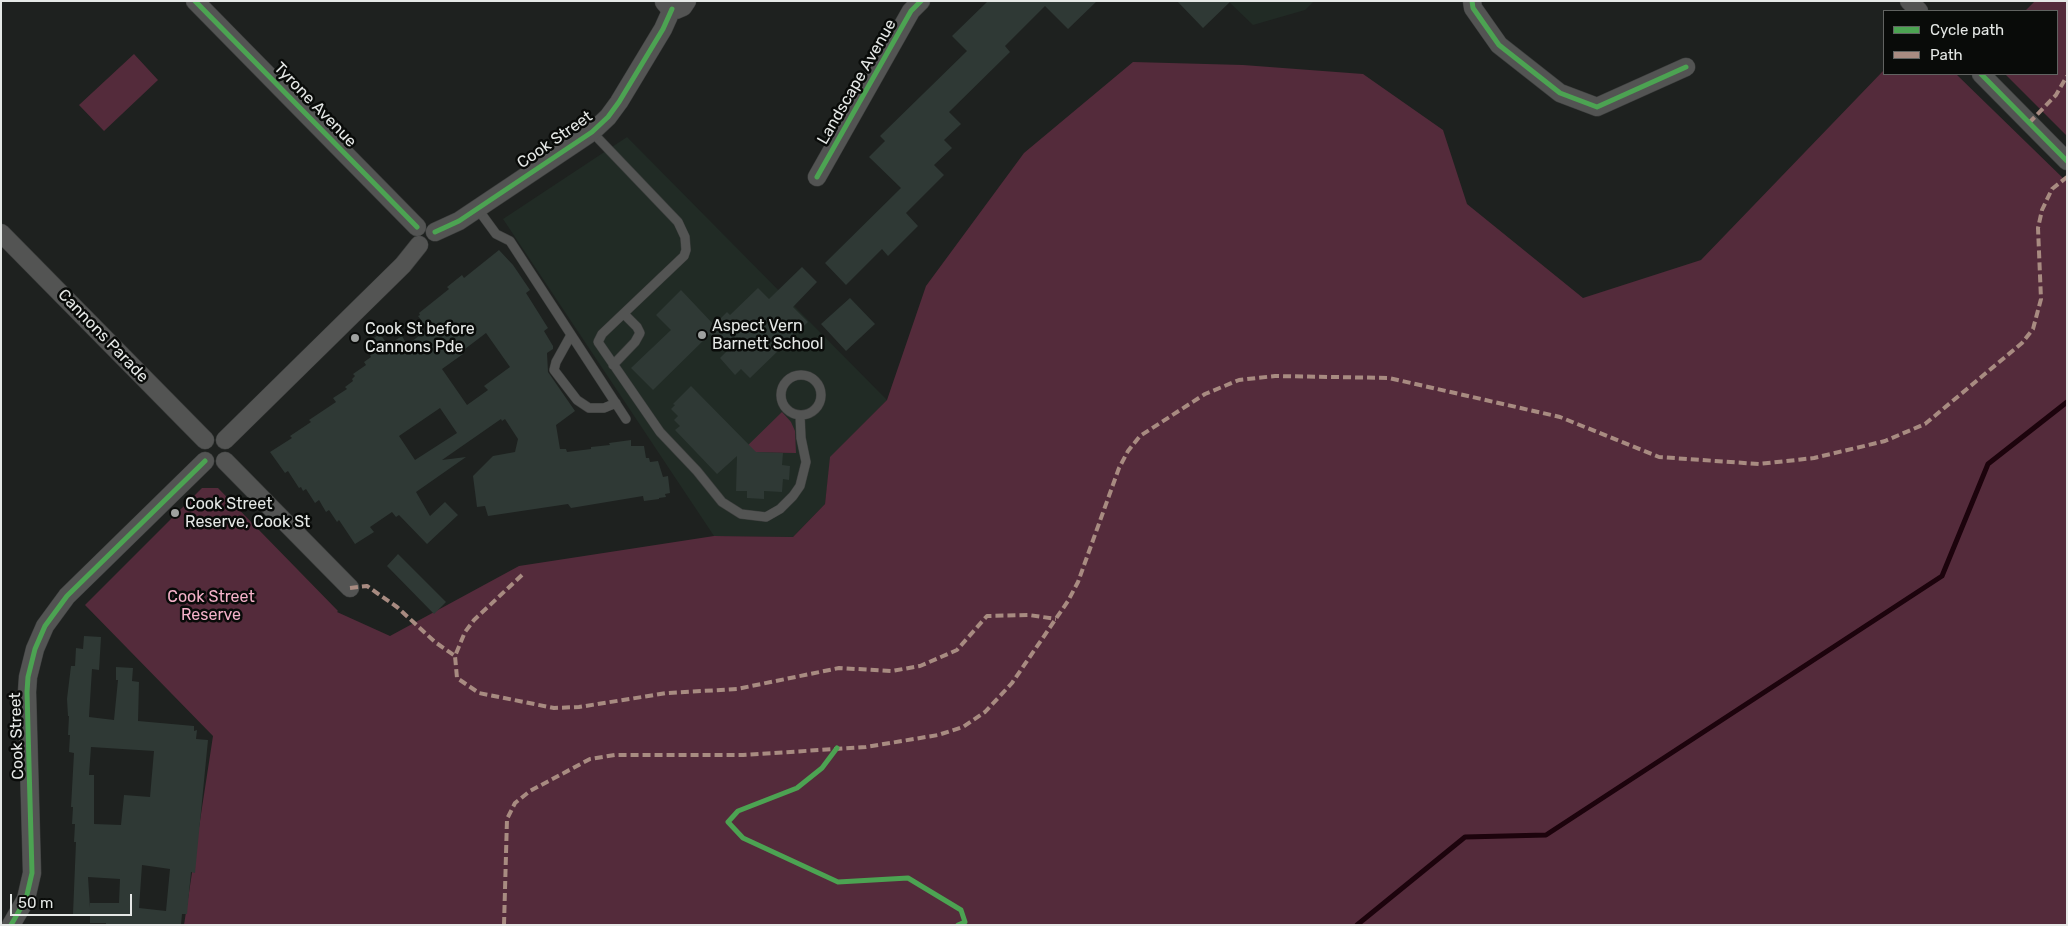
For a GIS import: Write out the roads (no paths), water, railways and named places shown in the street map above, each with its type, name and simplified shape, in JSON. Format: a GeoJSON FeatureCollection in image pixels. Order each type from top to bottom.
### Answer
{"type":"FeatureCollection","features":[{"type":"Feature","properties":{"kind":"street","name":"Tyrone Avenue"},"geometry":{"type":"LineString","coordinates":[[195,1],[418,236]]}},
{"type":"Feature","properties":{"kind":"street","name":"Landscape Avenue"},"geometry":{"type":"LineString","coordinates":[[817,176],[912,11],[921,1]]}},
{"type":"Feature","properties":{"kind":"street"},"geometry":{"type":"LineString","coordinates":[[1472,1],[1474,8],[1499,45],[1560,93],[1598,107],[1686,67]]}},
{"type":"Feature","properties":{"kind":"street","name":"Cook Street"},"geometry":{"type":"LineString","coordinates":[[418,236],[427,225],[434,232],[459,220],[592,132],[608,117],[619,102],[662,29],[674,4]]}},
{"type":"Feature","properties":{"kind":"street"},"geometry":{"type":"LineString","coordinates":[[1982,75],[2067,161]]}},
{"type":"Feature","properties":{"kind":"street","name":"Cannons Parade"},"geometry":{"type":"LineString","coordinates":[[1,233],[205,440]]}},
{"type":"Feature","properties":{"kind":"street"},"geometry":{"type":"LineString","coordinates":[[225,440],[403,265],[418,236]]}},
{"type":"Feature","properties":{"kind":"street"},"geometry":{"type":"LineString","coordinates":[[217,436],[225,440],[230,451],[225,461],[215,465],[205,461],[201,452],[205,440],[208,437],[217,436]]}},
{"type":"Feature","properties":{"kind":"street","name":"Cook Street"},"geometry":{"type":"LineString","coordinates":[[12,925],[26,899],[32,874],[27,692],[28,677],[35,649],[45,626],[67,596],[205,461]]}},
{"type":"Feature","properties":{"kind":"street"},"geometry":{"type":"LineString","coordinates":[[225,461],[350,588]]}},
{"type":"Feature","properties":{"kind":"lane"},"geometry":{"type":"LineString","coordinates":[[592,132],[678,222],[685,237],[686,250],[684,256],[602,334],[598,342],[660,432],[697,471],[722,502],[741,514],[766,517],[780,509],[794,496],[800,486],[806,462],[801,438],[800,415]]}},
{"type":"Feature","properties":{"kind":"lane"},"geometry":{"type":"LineString","coordinates":[[477,208],[496,234],[510,241],[626,419]]}},
{"type":"Feature","properties":{"kind":"lane"},"geometry":{"type":"LineString","coordinates":[[613,365],[635,342],[640,333],[637,327],[624,314]]}},
{"type":"Feature","properties":{"kind":"lane"},"geometry":{"type":"LineString","coordinates":[[571,335],[556,362],[554,370],[577,400],[589,408],[604,408],[616,403]]}},
{"type":"Feature","properties":{"kind":"lane"},"geometry":{"type":"LineString","coordinates":[[801,374],[808,375],[819,385],[821,399],[813,411],[800,415],[787,410],[782,404],[780,390],[788,378],[801,374]]}},
{"type":"Feature","properties":{"kind":"waterway"},"geometry":{"type":"LineString","coordinates":[[1357,925],[1465,837],[1546,835],[1942,576],[1988,464],[2067,402]]}},
{"type":"Feature","properties":{"kind":"place","name":"Aspect Vern Barnett School"},"geometry":{"type":"Point","coordinates":[702,335]}},
{"type":"Feature","properties":{"kind":"place","name":"Cook St before Cannons Pde"},"geometry":{"type":"Point","coordinates":[355,338]}},
{"type":"Feature","properties":{"kind":"place","name":"Cook Street Reserve, Cook St"},"geometry":{"type":"Point","coordinates":[175,513]}},
{"type":"Feature","properties":{"kind":"park label","name":"Cook Street Reserve"},"geometry":{"type":"Point","coordinates":[211,606]}}]}
